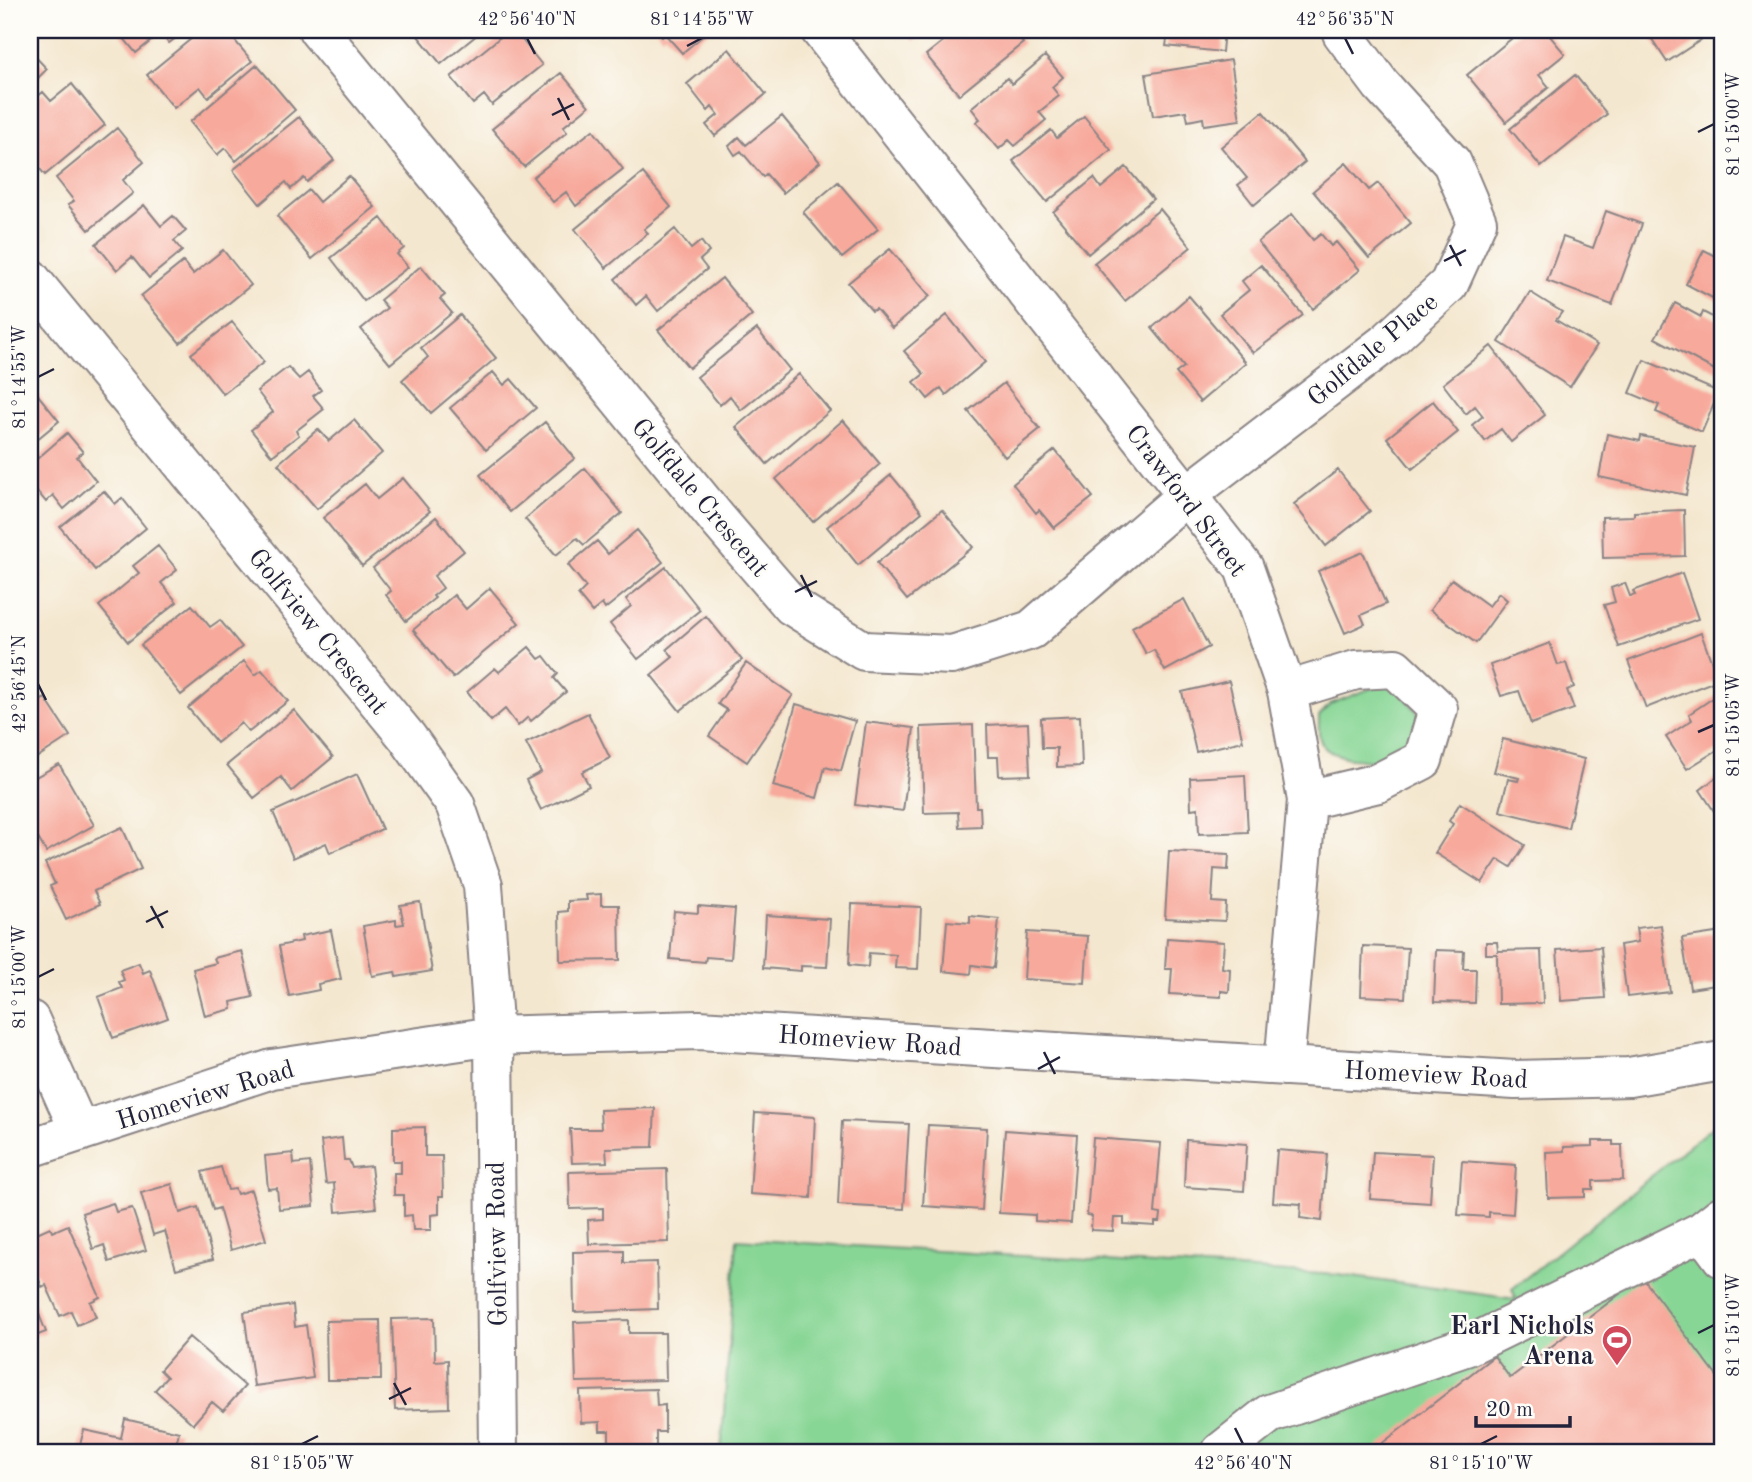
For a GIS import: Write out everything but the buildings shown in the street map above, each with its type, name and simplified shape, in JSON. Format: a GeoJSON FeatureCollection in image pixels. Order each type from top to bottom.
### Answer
{"type":"FeatureCollection","features":[{"type":"Feature","properties":{"kind":"street","name":"Golfdale Crescent"},"geometry":{"type":"LineString","coordinates":[[318,30],[718,520],[792,606],[864,651],[952,655],[1031,630],[1188,495]]}},
{"type":"Feature","properties":{"kind":"street","name":"Crawford Street"},"geometry":{"type":"LineString","coordinates":[[820,30],[1244,568],[1287,691],[1307,800],[1284,1066]]}},
{"type":"Feature","properties":{"kind":"street","name":"Golfdale Place"},"geometry":{"type":"LineString","coordinates":[[1188,495],[1388,341],[1449,285],[1477,222],[1451,163],[1381,85],[1342,33]]}},
{"type":"Feature","properties":{"kind":"street","name":"Golfview Crescent"},"geometry":{"type":"LineString","coordinates":[[30,278],[407,737],[455,804],[483,885],[494,1036]]}},
{"type":"Feature","properties":{"kind":"street"},"geometry":{"type":"LineString","coordinates":[[1287,691],[1356,670],[1395,668],[1438,709],[1423,760],[1378,783],[1307,800]]}},
{"type":"Feature","properties":{"kind":"street"},"geometry":{"type":"LineString","coordinates":[[30,1020],[80,1132]]}},
{"type":"Feature","properties":{"kind":"street","name":"Homeview Road"},"geometry":{"type":"LineString","coordinates":[[30,1148],[272,1069],[494,1036],[699,1030],[1515,1080],[1629,1077],[1722,1061]]}},
{"type":"Feature","properties":{"kind":"street","name":"Golfview Road"},"geometry":{"type":"LineString","coordinates":[[494,1036],[498,1452]]}},
{"type":"Feature","properties":{"kind":"street"},"geometry":{"type":"LineString","coordinates":[[1221,1452],[1269,1414],[1468,1346],[1715,1235]]}},
{"type":"Feature","properties":{"kind":"green space"},"geometry":{"type":"Polygon","coordinates":[[[1382,684],[1398,688],[1420,716],[1419,736],[1401,755],[1388,761],[1348,757],[1325,748],[1320,737],[1319,716],[1330,704],[1382,684]]]}},
{"type":"Feature","properties":{"kind":"green space"},"geometry":{"type":"Polygon","coordinates":[[[1722,1119],[1722,1452],[721,1452],[737,1239],[1338,1275],[1516,1299],[1512,1289],[1722,1119]]]}},
{"type":"Feature","properties":{"kind":"place","name":"Earl Nichols Arena"},"geometry":{"type":"Point","coordinates":[1617,1367]}}]}
